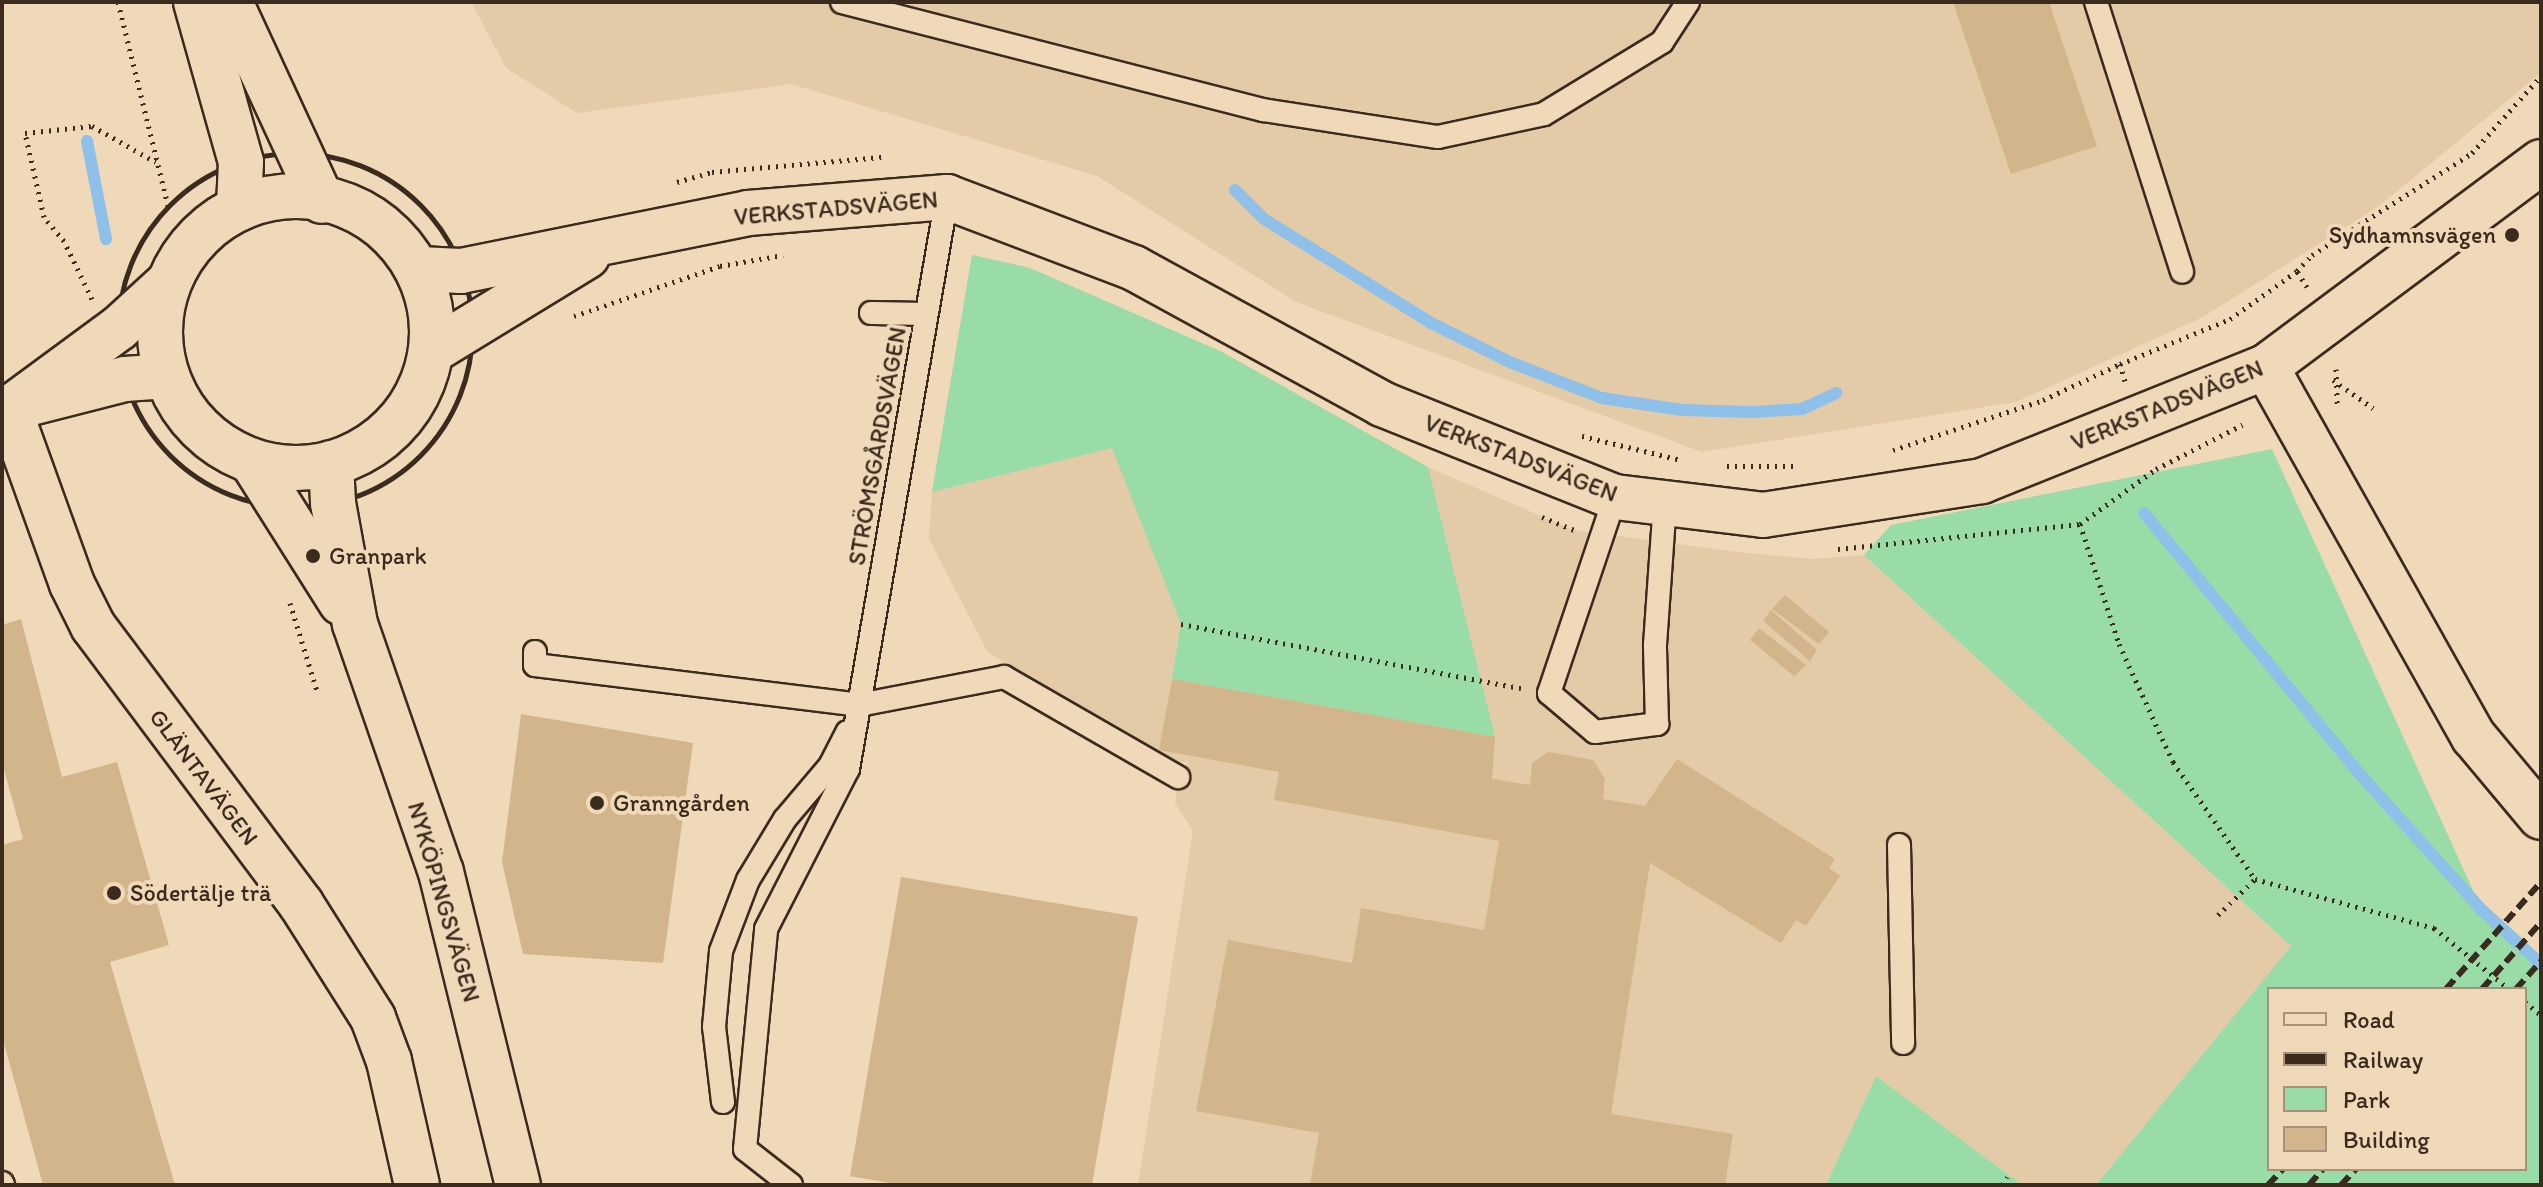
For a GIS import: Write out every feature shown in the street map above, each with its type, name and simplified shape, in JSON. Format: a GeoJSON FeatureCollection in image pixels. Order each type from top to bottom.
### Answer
{"type":"FeatureCollection","features":[{"type":"Feature","properties":{"kind":"main road"},"geometry":{"type":"LineString","coordinates":[[196,2],[241,162],[239,206]]}},
{"type":"Feature","properties":{"kind":"main road"},"geometry":{"type":"LineString","coordinates":[[230,2],[297,155],[322,201]]}},
{"type":"Feature","properties":{"kind":"main road","name":"VERKSTADSVÄGEN"},"geometry":{"type":"LineString","coordinates":[[440,270],[606,244],[748,213],[947,197],[1134,268],[1382,404],[1615,497],[1763,515],[1982,481],[2266,367],[2541,162]]}},
{"type":"Feature","properties":{"kind":"main road"},"geometry":{"type":"LineString","coordinates":[[6,410],[146,377],[172,392],[211,440],[253,463],[301,469],[332,483],[388,434],[418,396],[432,351],[430,299],[440,270],[353,206],[285,194],[239,206],[189,244],[166,285],[159,346],[146,377]]}},
{"type":"Feature","properties":{"kind":"main road","name":"VERKSTADSVÄGEN"},"geometry":{"type":"LineString","coordinates":[[432,351],[606,244]]}},
{"type":"Feature","properties":{"kind":"main road"},"geometry":{"type":"LineString","coordinates":[[6,410],[107,315],[166,285]]}},
{"type":"Feature","properties":{"kind":"main road"},"geometry":{"type":"LineString","coordinates":[[2266,367],[2474,737],[2541,817]]}},
{"type":"Feature","properties":{"kind":"main road","name":"GLÄNTAVÄGEN"},"geometry":{"type":"LineString","coordinates":[[6,410],[72,584],[93,626],[301,904],[373,1018],[389,1061],[417,1185]]}},
{"type":"Feature","properties":{"kind":"main road","name":"NYKÖPINGSVÄGEN"},"geometry":{"type":"LineString","coordinates":[[253,463],[355,624]]}},
{"type":"Feature","properties":{"kind":"main road","name":"NYKÖPINGSVÄGEN"},"geometry":{"type":"LineString","coordinates":[[332,483],[355,624],[441,872],[518,1185]]}},
{"type":"Feature","properties":{"kind":"lane"},"geometry":{"type":"LineString","coordinates":[[842,2],[1263,110],[1438,137],[1544,114],[1662,42],[1688,2]]}},
{"type":"Feature","properties":{"kind":"lane"},"geometry":{"type":"LineString","coordinates":[[2096,2],[2182,272]]}},
{"type":"Feature","properties":{"kind":"lane","name":"STRÖMSGÅRDSVÄGEN"},"geometry":{"type":"LineString","coordinates":[[791,1185],[745,1149],[766,929],[848,769],[947,197]]}},
{"type":"Feature","properties":{"kind":"lane"},"geometry":{"type":"LineString","coordinates":[[871,313],[926,314]]}},
{"type":"Feature","properties":{"kind":"lane"},"geometry":{"type":"LineString","coordinates":[[1615,497],[1549,693],[1595,732],[1657,724],[1655,645],[1665,503]]}},
{"type":"Feature","properties":{"kind":"lane"},"geometry":{"type":"LineString","coordinates":[[535,652],[535,665],[859,706],[1004,677],[1178,777]]}},
{"type":"Feature","properties":{"kind":"lane"},"geometry":{"type":"LineString","coordinates":[[723,1102],[714,1027],[721,951],[748,880],[785,819],[830,766],[859,706]]}},
{"type":"Feature","properties":{"kind":"lane"},"geometry":{"type":"LineString","coordinates":[[1899,845],[1903,1043]]}},
{"type":"Feature","properties":{"kind":"path"},"geometry":{"type":"LineString","coordinates":[[118,2],[168,206]]}},
{"type":"Feature","properties":{"kind":"path"},"geometry":{"type":"LineString","coordinates":[[107,315],[143,239],[168,206],[195,184],[241,162],[272,154],[330,155],[371,169],[418,201],[456,253],[440,270],[473,328],[473,351],[448,422],[405,470],[354,498],[332,483],[283,506],[240,499],[191,474],[161,446],[132,401],[146,377],[107,315],[64,241],[44,217],[25,133],[92,126],[156,162]]}},
{"type":"Feature","properties":{"kind":"path"},"geometry":{"type":"LineString","coordinates":[[2332,379],[2373,408]]}},
{"type":"Feature","properties":{"kind":"path"},"geometry":{"type":"LineString","coordinates":[[2080,524],[2119,644],[2173,762],[2255,879],[2434,928],[2507,987]]}},
{"type":"Feature","properties":{"kind":"path"},"geometry":{"type":"LineString","coordinates":[[1181,624],[1549,693]]}},
{"type":"Feature","properties":{"kind":"path"},"geometry":{"type":"LineString","coordinates":[[2218,915],[2255,879]]}},
{"type":"Feature","properties":{"kind":"path"},"geometry":{"type":"LineString","coordinates":[[2003,1185],[2007,1177]]}},
{"type":"Feature","properties":{"kind":"shaded area"},"geometry":{"type":"Polygon","coordinates":[[[471,2],[2541,2],[2541,73],[2379,206],[2203,317],[2016,402],[1702,452],[1296,302],[1097,176],[791,84],[577,113],[506,68],[471,2]]]}},
{"type":"Feature","properties":{"kind":"shaded area"},"geometry":{"type":"Polygon","coordinates":[[[972,255],[1030,268],[1220,351],[1428,467],[1573,530],[1813,559],[1864,555],[2291,946],[2096,1185],[2018,1185],[1876,1076],[1826,1185],[1138,1185],[1193,831],[1175,803],[1178,777],[1188,762],[1158,764],[987,651],[929,539],[932,492],[972,255]]]}},
{"type":"Feature","properties":{"kind":"green space"},"geometry":{"type":"Polygon","coordinates":[[[972,255],[1030,268],[1220,351],[1428,467],[1495,737],[1172,679],[1181,624],[1112,448],[932,492],[972,255]]]}},
{"type":"Feature","properties":{"kind":"green space"},"geometry":{"type":"Polygon","coordinates":[[[2272,449],[2482,910],[2541,964],[2541,1185],[2096,1185],[2291,946],[1864,555],[1891,525],[2272,449]]]}},
{"type":"Feature","properties":{"kind":"green space"},"geometry":{"type":"Polygon","coordinates":[[[1876,1076],[2022,1185],[1826,1185],[1876,1076]]]}},
{"type":"Feature","properties":{"kind":"building"},"geometry":{"type":"Polygon","coordinates":[[[1953,2],[2049,2],[2097,146],[2011,174],[1953,2]]]}},
{"type":"Feature","properties":{"kind":"building"},"geometry":{"type":"Polygon","coordinates":[[[1785,595],[1829,632],[1819,644],[1772,609],[1785,595]]]}},
{"type":"Feature","properties":{"kind":"building"},"geometry":{"type":"Polygon","coordinates":[[[1771,610],[1817,650],[1810,661],[1763,621],[1771,610]]]}},
{"type":"Feature","properties":{"kind":"building"},"geometry":{"type":"Polygon","coordinates":[[[21,619],[62,777],[117,762],[169,945],[110,962],[175,1185],[43,1185],[2,1036],[2,845],[23,839],[2,762],[2,625],[21,619]]]}},
{"type":"Feature","properties":{"kind":"building"},"geometry":{"type":"Polygon","coordinates":[[[1759,628],[1806,665],[1794,676],[1750,640],[1759,628]]]}},
{"type":"Feature","properties":{"kind":"building"},"geometry":{"type":"Polygon","coordinates":[[[1172,679],[1495,737],[1492,779],[1530,785],[1532,763],[1548,752],[1593,760],[1605,779],[1603,799],[1645,806],[1677,759],[1835,859],[1829,868],[1840,876],[1806,926],[1796,920],[1781,943],[1650,863],[1611,1114],[1733,1134],[1725,1185],[1310,1185],[1319,1133],[1196,1111],[1228,940],[1352,963],[1361,908],[1484,930],[1499,841],[1274,800],[1279,772],[1159,750],[1172,679]]]}},
{"type":"Feature","properties":{"kind":"building","name":"Granngården"},"geometry":{"type":"Polygon","coordinates":[[[521,714],[693,743],[663,963],[523,954],[502,862],[521,714]]]}},
{"type":"Feature","properties":{"kind":"building"},"geometry":{"type":"Polygon","coordinates":[[[901,877],[1138,917],[1092,1185],[901,1185],[850,1176],[901,877]]]}},
{"type":"Feature","properties":{"kind":"waterway"},"geometry":{"type":"LineString","coordinates":[[87,141],[106,239]]}},
{"type":"Feature","properties":{"kind":"waterway"},"geometry":{"type":"LineString","coordinates":[[1235,190],[1264,219],[1431,323],[1512,363],[1602,398],[1682,410],[1753,412],[1802,409],[1836,393]]}},
{"type":"Feature","properties":{"kind":"waterway"},"geometry":{"type":"LineString","coordinates":[[2144,513],[2358,772],[2482,910],[2541,964]]}},
{"type":"Feature","properties":{"kind":"railway"},"geometry":{"type":"LineString","coordinates":[[2448,987],[2541,882]]}},
{"type":"Feature","properties":{"kind":"railway"},"geometry":{"type":"LineString","coordinates":[[2484,987],[2541,922]]}},
{"type":"Feature","properties":{"kind":"railway"},"geometry":{"type":"LineString","coordinates":[[2518,987],[2541,961]]}},
{"type":"Feature","properties":{"kind":"railway"},"geometry":{"type":"LineString","coordinates":[[2268,1185],[2281,1171]]}},
{"type":"Feature","properties":{"kind":"railway"},"geometry":{"type":"LineString","coordinates":[[2309,1185],[2321,1171]]}},
{"type":"Feature","properties":{"kind":"railway"},"geometry":{"type":"LineString","coordinates":[[2341,1185],[2354,1171]]}},
{"type":"Feature","properties":{"kind":"place","name":"Sydhamnsvägen"},"geometry":{"type":"Point","coordinates":[2512,235]}},
{"type":"Feature","properties":{"kind":"place","name":"Granpark"},"geometry":{"type":"Point","coordinates":[313,556]}},
{"type":"Feature","properties":{"kind":"place","name":"Granngården"},"geometry":{"type":"Point","coordinates":[597,803]}},
{"type":"Feature","properties":{"kind":"place","name":"Södertälje trä"},"geometry":{"type":"Point","coordinates":[114,893]}}]}
